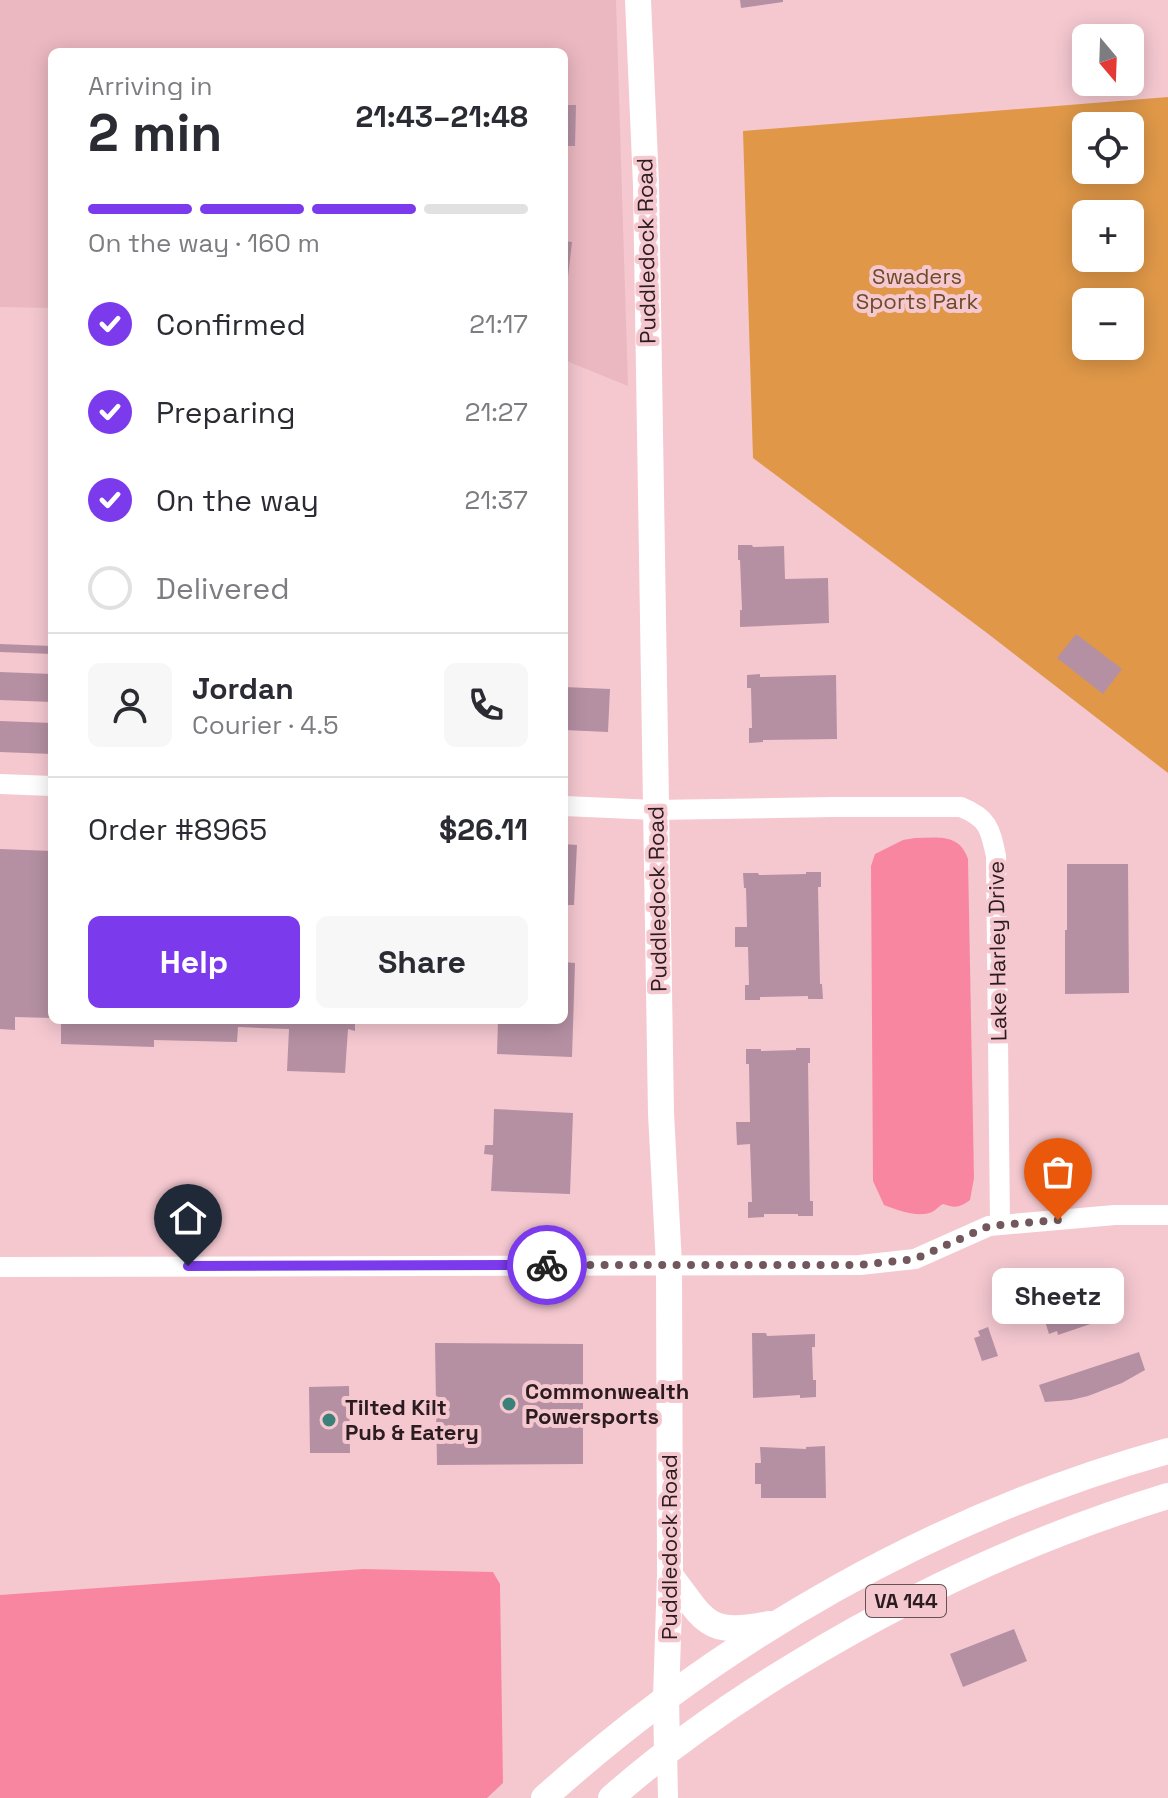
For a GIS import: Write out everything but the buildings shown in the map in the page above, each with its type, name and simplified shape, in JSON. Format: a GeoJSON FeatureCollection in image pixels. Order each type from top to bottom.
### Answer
{"type":"FeatureCollection","features":[{"type":"Feature","properties":{"kind":"main road","name":"Puddledock Road"},"geometry":{"type":"LineString","coordinates":[[638,0],[646,185],[661,1113],[669,1265],[667,1751]]}},
{"type":"Feature","properties":{"kind":"main road","name":"VA 144"},"geometry":{"type":"LineString","coordinates":[[544,1798],[666,1698],[780,1622],[854,1579],[917,1546],[1046,1491],[1168,1451]]}},
{"type":"Feature","properties":{"kind":"main road","name":"VA 144"},"geometry":{"type":"LineString","coordinates":[[611,1798],[709,1721],[849,1633],[916,1596],[1048,1538],[1168,1496]]}},
{"type":"Feature","properties":{"kind":"main road"},"geometry":{"type":"LineString","coordinates":[[670,1575],[711,1624],[727,1629],[745,1629],[780,1622]]}},
{"type":"Feature","properties":{"kind":"street"},"geometry":{"type":"LineString","coordinates":[[0,784],[48,786]]}},
{"type":"Feature","properties":{"kind":"street","name":"Lake Harley Drive"},"geometry":{"type":"LineString","coordinates":[[568,806],[655,810],[961,807],[978,814],[990,829],[996,856],[1000,1225]]}},
{"type":"Feature","properties":{"kind":"street"},"geometry":{"type":"LineString","coordinates":[[0,1267],[860,1265],[915,1259],[989,1226],[1115,1215],[1168,1215]]}},
{"type":"Feature","properties":{"kind":"street","name":"Puddledock Road"},"geometry":{"type":"LineString","coordinates":[[667,1751],[668,1798]]}},
{"type":"Feature","properties":{"kind":"shaded area"},"geometry":{"type":"Polygon","coordinates":[[[0,0],[616,0],[628,386],[568,362],[568,48],[48,48],[48,308],[0,307],[0,0]]]}},
{"type":"Feature","properties":{"kind":"shaded area"},"geometry":{"type":"Polygon","coordinates":[[[903,840],[953,841],[968,859],[974,1178],[970,1200],[966,1203],[957,1206],[943,1204],[932,1212],[920,1214],[884,1205],[873,1181],[871,866],[875,854],[903,840]]]}},
{"type":"Feature","properties":{"kind":"shaded area"},"geometry":{"type":"Polygon","coordinates":[[[363,1569],[493,1572],[500,1584],[503,1783],[487,1798],[0,1798],[0,1595],[363,1569]]]}},
{"type":"Feature","properties":{"kind":"green space","name":"Swaders Sports Park"},"geometry":{"type":"Polygon","coordinates":[[[1168,97],[1168,773],[753,458],[743,131],[1168,97]]]}},
{"type":"Feature","properties":{"kind":"way so far"},"geometry":{"type":"LineString","coordinates":[[547,1265],[860,1265],[915,1259],[989,1226],[1058,1220]]}},
{"type":"Feature","properties":{"kind":"place","name":"Sheetz"},"geometry":{"type":"Point","coordinates":[1058,1220]}},
{"type":"Feature","properties":{"kind":"place","name":"Commonwealth Powersports"},"geometry":{"type":"Point","coordinates":[509,1404]}},
{"type":"Feature","properties":{"kind":"place","name":"Tilted Kilt Pub & Eatery"},"geometry":{"type":"Point","coordinates":[329,1420]}},
{"type":"Feature","properties":{"kind":"route"},"geometry":{"type":"LineString","coordinates":[[188,1266],[547,1265]]}}]}
